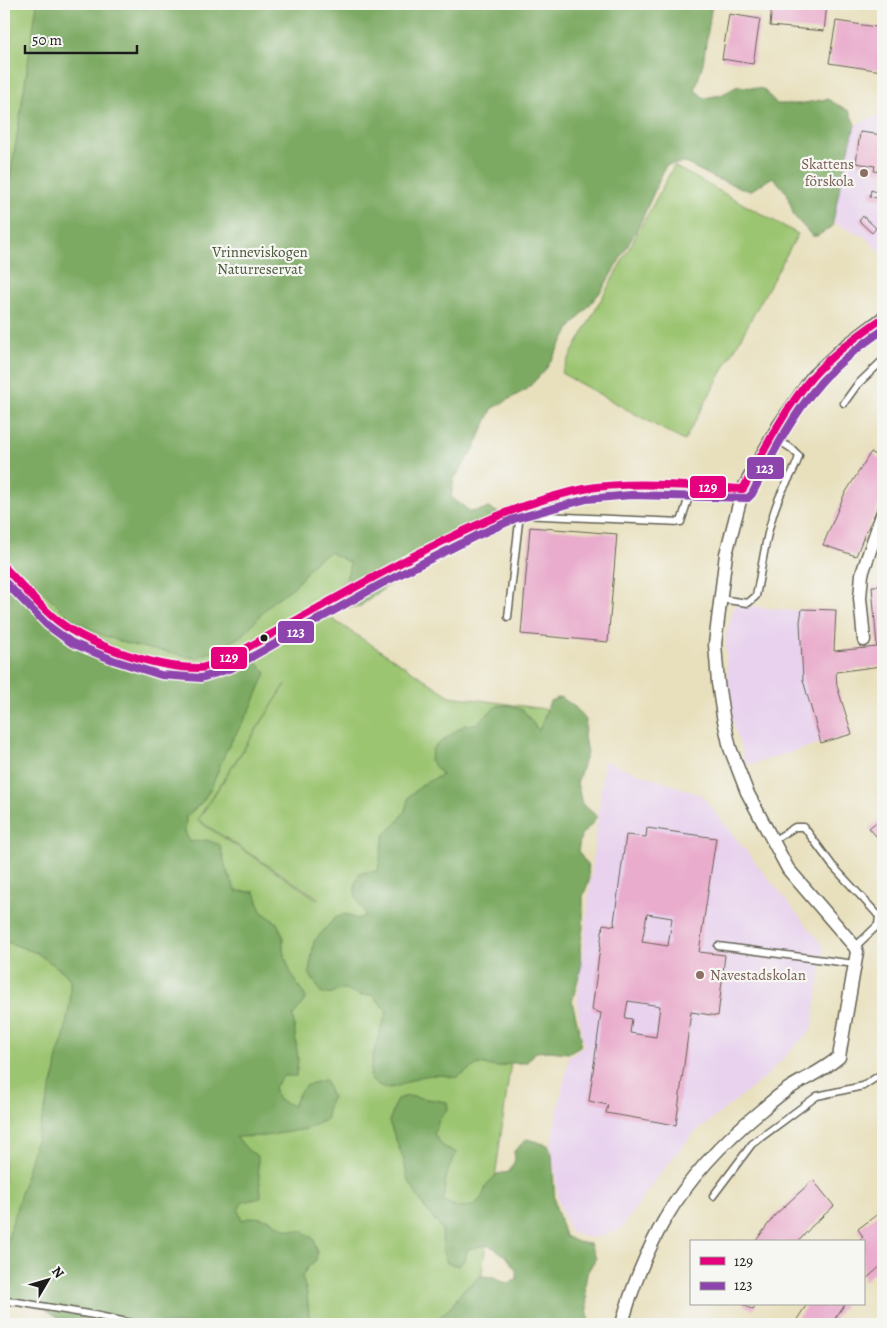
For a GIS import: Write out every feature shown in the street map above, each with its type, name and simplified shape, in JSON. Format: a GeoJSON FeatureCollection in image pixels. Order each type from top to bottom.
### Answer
{"type":"FeatureCollection","features":[{"type":"Feature","properties":{"kind":"street"},"geometry":{"type":"LineString","coordinates":[[622,1324],[634,1286],[666,1218],[697,1175],[724,1145],[764,1108],[787,1090],[828,1067],[839,1057],[857,952],[788,869],[743,781],[730,748],[723,716],[715,644],[726,554],[743,488],[772,436],[813,376],[842,349],[883,318]]}},
{"type":"Feature","properties":{"kind":"street"},"geometry":{"type":"LineString","coordinates":[[864,640],[860,598],[862,574],[883,512]]}},
{"type":"Feature","properties":{"kind":"lane"},"geometry":{"type":"LineString","coordinates":[[844,402],[857,385],[883,360]]}},
{"type":"Feature","properties":{"kind":"lane"},"geometry":{"type":"LineString","coordinates":[[720,599],[748,602],[756,596],[767,536],[779,497],[796,469],[799,456],[772,436]]}},
{"type":"Feature","properties":{"kind":"lane"},"geometry":{"type":"LineString","coordinates":[[4,567],[53,617],[77,634],[116,650],[164,665],[200,668],[234,655],[376,575],[472,527],[520,507],[585,489],[631,485],[743,488]]}},
{"type":"Feature","properties":{"kind":"lane"},"geometry":{"type":"LineString","coordinates":[[520,515],[681,522],[692,487]]}},
{"type":"Feature","properties":{"kind":"lane"},"geometry":{"type":"LineString","coordinates":[[508,617],[520,507]]}},
{"type":"Feature","properties":{"kind":"lane"},"geometry":{"type":"LineString","coordinates":[[773,841],[795,827],[804,827],[832,865],[878,916],[878,925],[855,948]]}},
{"type":"Feature","properties":{"kind":"lane"},"geometry":{"type":"LineString","coordinates":[[718,946],[855,964]]}},
{"type":"Feature","properties":{"kind":"lane"},"geometry":{"type":"LineString","coordinates":[[713,1196],[752,1144],[817,1096],[863,1086],[883,1072]]}},
{"type":"Feature","properties":{"kind":"lane"},"geometry":{"type":"LineString","coordinates":[[4,1301],[94,1315],[136,1324]]}},
{"type":"Feature","properties":{"kind":"shaded area","name":"Skattens förskola"},"geometry":{"type":"Polygon","coordinates":[[[883,113],[883,255],[865,237],[832,222],[855,125],[883,113]]]}},
{"type":"Feature","properties":{"kind":"shaded area"},"geometry":{"type":"Polygon","coordinates":[[[735,604],[792,611],[802,609],[800,622],[803,680],[821,743],[754,764],[744,763],[733,724],[726,659],[726,635],[735,604]]]}},
{"type":"Feature","properties":{"kind":"shaded area","name":"Navestadskolan"},"geometry":{"type":"Polygon","coordinates":[[[604,761],[701,795],[824,947],[812,1029],[763,1079],[692,1135],[660,1174],[620,1230],[592,1238],[570,1232],[559,1203],[551,1142],[569,1057],[584,1046],[577,1003],[604,761]]]}},
{"type":"Feature","properties":{"kind":"green space","name":"Vrinneviskogen Naturreservat"},"geometry":{"type":"Polygon","coordinates":[[[4,4],[678,4],[654,164],[343,581],[329,617],[450,696],[559,711],[475,1324],[168,1324],[4,1290],[4,4]],[[286,684],[197,820],[318,898],[198,820],[286,684]]]}},
{"type":"Feature","properties":{"kind":"green space"},"geometry":{"type":"Polygon","coordinates":[[[37,4],[712,4],[703,63],[695,90],[704,98],[721,95],[738,86],[763,89],[777,104],[799,104],[827,99],[849,111],[855,125],[832,227],[817,236],[812,236],[794,216],[787,193],[773,177],[750,191],[717,179],[685,163],[666,165],[639,226],[602,290],[571,327],[546,369],[527,389],[492,409],[474,449],[454,479],[451,497],[471,512],[489,508],[513,520],[485,537],[394,581],[359,607],[335,607],[347,578],[350,563],[329,552],[315,561],[295,586],[273,601],[243,635],[218,649],[196,658],[131,645],[102,635],[72,620],[42,590],[4,558],[4,198],[8,188],[16,142],[37,4]]]}},
{"type":"Feature","properties":{"kind":"green space"},"geometry":{"type":"Polygon","coordinates":[[[674,166],[798,234],[684,441],[561,373],[674,166]]]}},
{"type":"Feature","properties":{"kind":"green space"},"geometry":{"type":"Polygon","coordinates":[[[4,572],[41,618],[92,644],[154,667],[188,673],[217,669],[253,659],[266,673],[252,706],[226,751],[211,788],[202,802],[186,817],[185,832],[190,842],[207,840],[220,845],[226,869],[236,891],[255,892],[261,911],[277,923],[283,936],[283,951],[290,971],[306,998],[293,1016],[298,1060],[296,1076],[283,1076],[274,1087],[277,1099],[293,1106],[304,1087],[325,1080],[332,1098],[327,1110],[327,1119],[307,1129],[265,1136],[236,1137],[249,1151],[258,1156],[261,1192],[261,1198],[243,1202],[238,1210],[242,1220],[253,1217],[268,1219],[288,1230],[303,1231],[314,1239],[317,1253],[316,1260],[302,1276],[307,1293],[310,1324],[69,1324],[37,1304],[4,1301],[4,1252],[56,1070],[57,1057],[64,1036],[70,1002],[70,980],[65,973],[37,953],[4,941],[4,572]]]}},
{"type":"Feature","properties":{"kind":"green space"},"geometry":{"type":"Polygon","coordinates":[[[561,697],[576,708],[586,720],[584,737],[587,753],[577,783],[582,804],[597,816],[581,835],[578,851],[588,866],[589,881],[583,896],[583,927],[580,947],[581,968],[572,1002],[581,1037],[580,1046],[568,1053],[536,1052],[526,1063],[512,1063],[498,1067],[478,1064],[456,1078],[432,1075],[417,1078],[399,1086],[382,1087],[370,1078],[374,1052],[387,1011],[372,995],[360,995],[344,989],[322,994],[309,973],[314,941],[335,918],[345,914],[357,919],[366,915],[356,895],[355,885],[357,880],[360,873],[378,871],[384,835],[398,822],[405,811],[409,796],[425,783],[442,775],[430,760],[433,748],[464,725],[476,724],[497,706],[509,705],[523,710],[539,731],[550,701],[561,697]]]}},
{"type":"Feature","properties":{"kind":"green space"},"geometry":{"type":"Polygon","coordinates":[[[408,1096],[447,1102],[448,1110],[440,1117],[434,1134],[444,1147],[457,1153],[447,1176],[444,1201],[457,1207],[473,1206],[482,1197],[487,1184],[497,1174],[509,1172],[515,1160],[514,1151],[527,1139],[548,1145],[552,1154],[555,1204],[565,1236],[577,1242],[590,1244],[596,1258],[587,1273],[585,1286],[589,1324],[416,1324],[436,1320],[451,1307],[464,1289],[481,1276],[494,1277],[506,1283],[517,1280],[516,1270],[507,1257],[494,1248],[485,1245],[468,1249],[465,1259],[459,1266],[447,1263],[443,1252],[442,1229],[424,1207],[408,1180],[403,1158],[389,1122],[397,1099],[408,1096]]]}},
{"type":"Feature","properties":{"kind":"green space"},"geometry":{"type":"Polygon","coordinates":[[[4,1316],[28,1324],[4,1324],[4,1316]]]}},
{"type":"Feature","properties":{"kind":"building"},"geometry":{"type":"Polygon","coordinates":[[[772,4],[827,4],[824,31],[770,26],[772,4]]]}},
{"type":"Feature","properties":{"kind":"building"},"geometry":{"type":"Polygon","coordinates":[[[729,14],[760,19],[753,64],[722,59],[729,14]]]}},
{"type":"Feature","properties":{"kind":"building"},"geometry":{"type":"Polygon","coordinates":[[[836,21],[883,28],[882,71],[829,63],[836,21]]]}},
{"type":"Feature","properties":{"kind":"building"},"geometry":{"type":"Polygon","coordinates":[[[860,132],[883,135],[883,172],[874,171],[875,166],[856,163],[860,132]]]}},
{"type":"Feature","properties":{"kind":"building"},"geometry":{"type":"Polygon","coordinates":[[[871,190],[883,194],[883,200],[870,196],[871,190]]]}},
{"type":"Feature","properties":{"kind":"building"},"geometry":{"type":"Polygon","coordinates":[[[863,216],[876,228],[872,233],[859,221],[863,216]]]}},
{"type":"Feature","properties":{"kind":"building"},"geometry":{"type":"Polygon","coordinates":[[[871,452],[883,461],[883,497],[856,556],[823,545],[844,495],[871,452]]]}},
{"type":"Feature","properties":{"kind":"building"},"geometry":{"type":"Polygon","coordinates":[[[530,527],[617,534],[608,642],[521,634],[530,527]]]}},
{"type":"Feature","properties":{"kind":"building"},"geometry":{"type":"Polygon","coordinates":[[[872,586],[883,586],[883,674],[881,666],[836,672],[837,686],[852,734],[821,743],[803,680],[800,622],[802,609],[836,610],[834,651],[877,647],[872,586]]]}},
{"type":"Feature","properties":{"kind":"building"},"geometry":{"type":"Polygon","coordinates":[[[883,817],[883,844],[869,828],[883,817]]]}},
{"type":"Feature","properties":{"kind":"building"},"geometry":{"type":"Polygon","coordinates":[[[647,828],[716,838],[699,952],[725,955],[718,1016],[691,1012],[676,1125],[606,1113],[608,1105],[589,1101],[601,1013],[592,1010],[603,924],[615,926],[626,835],[646,837],[647,828]],[[647,914],[642,942],[668,946],[672,918],[647,914]],[[628,1001],[625,1018],[632,1019],[630,1033],[656,1037],[660,1006],[628,1001]]]}},
{"type":"Feature","properties":{"kind":"building"},"geometry":{"type":"Polygon","coordinates":[[[813,1180],[834,1206],[800,1240],[756,1240],[775,1215],[813,1180]]]}},
{"type":"Feature","properties":{"kind":"building"},"geometry":{"type":"Polygon","coordinates":[[[879,1213],[883,1218],[883,1264],[864,1281],[864,1240],[859,1240],[863,1237],[858,1229],[879,1213]]]}},
{"type":"Feature","properties":{"kind":"building"},"geometry":{"type":"Polygon","coordinates":[[[746,1306],[756,1306],[753,1310],[746,1306]]]}},
{"type":"Feature","properties":{"kind":"building"},"geometry":{"type":"Polygon","coordinates":[[[806,1306],[844,1306],[831,1324],[794,1324],[806,1306]]]}},
{"type":"Feature","properties":{"kind":"transit line","name":"129"},"geometry":{"type":"LineString","coordinates":[[4,567],[52,616],[82,636],[101,645],[142,659],[181,667],[205,667],[227,659],[429,548],[486,521],[544,499],[602,486],[663,485],[743,489],[783,417],[812,377],[846,345],[883,318]]}},
{"type":"Feature","properties":{"kind":"transit line","name":"123"},"geometry":{"type":"LineString","coordinates":[[4,581],[47,625],[72,643],[113,660],[161,675],[201,678],[232,668],[381,584],[514,519],[587,499],[631,495],[748,498],[752,494],[783,436],[821,382],[858,348],[883,330]]}},
{"type":"Feature","properties":{"kind":"place","name":"Skattens förskola"},"geometry":{"type":"Point","coordinates":[864,173]}},
{"type":"Feature","properties":{"kind":"place","name":"Navestadskolan"},"geometry":{"type":"Point","coordinates":[700,975]}}]}
